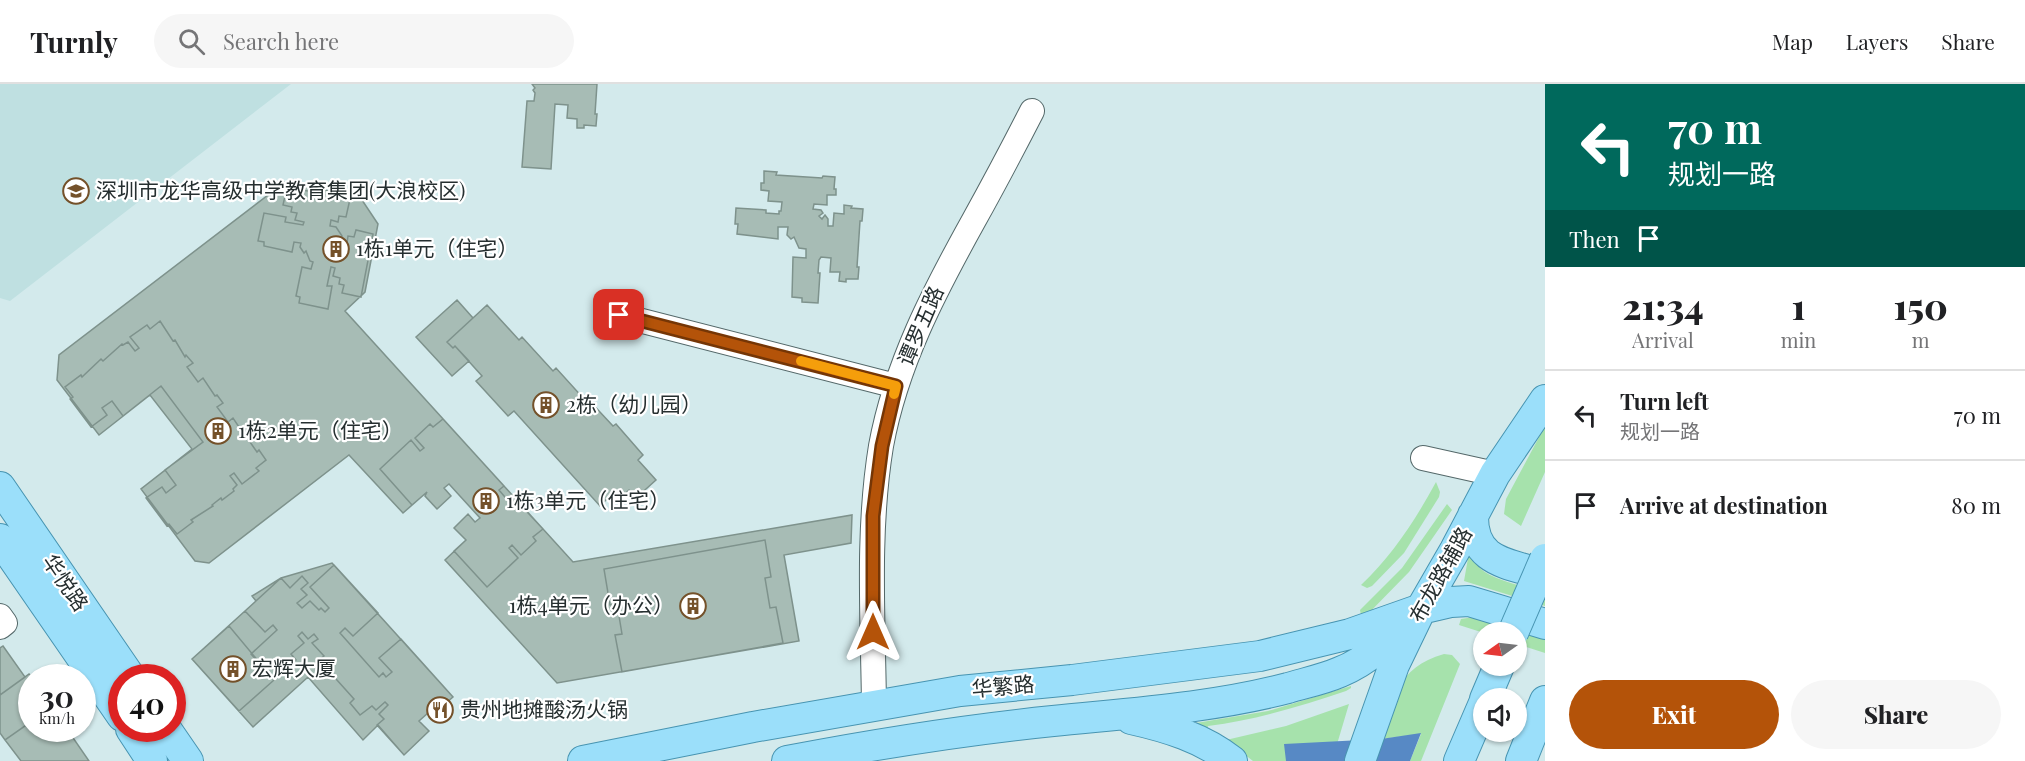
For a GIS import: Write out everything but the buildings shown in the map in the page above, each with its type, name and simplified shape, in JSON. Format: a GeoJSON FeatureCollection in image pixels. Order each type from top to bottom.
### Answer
{"type":"FeatureCollection","features":[{"type":"Feature","properties":{"kind":"main road","name":"布龙路辅路"},"geometry":{"type":"LineString","coordinates":[[1360,761],[1394,665],[1421,609],[1495,474],[1545,400]]}},
{"type":"Feature","properties":{"kind":"main road","name":"华悦路"},"geometry":{"type":"LineString","coordinates":[[0,487],[121,664]]}},
{"type":"Feature","properties":{"kind":"main road"},"geometry":{"type":"LineString","coordinates":[[1473,515],[1475,538],[1487,555],[1545,575]]}},
{"type":"Feature","properties":{"kind":"main road","name":"华悦路"},"geometry":{"type":"LineString","coordinates":[[0,539],[108,696]]}},
{"type":"Feature","properties":{"kind":"main road"},"geometry":{"type":"LineString","coordinates":[[1518,622],[1545,559]]}},
{"type":"Feature","properties":{"kind":"main road","name":"华繁路"},"geometry":{"type":"LineString","coordinates":[[583,761],[753,727],[960,691],[1120,675],[1260,656],[1350,634],[1421,609],[1451,602],[1469,601],[1545,624]]}},
{"type":"Feature","properties":{"kind":"main road","name":"华繁路"},"geometry":{"type":"LineString","coordinates":[[787,761],[882,743],[1116,715],[1264,694],[1340,672],[1372,654],[1421,609]]}},
{"type":"Feature","properties":{"kind":"main road"},"geometry":{"type":"LineString","coordinates":[[1120,675],[1116,715],[1185,735],[1210,746],[1232,761]]}},
{"type":"Feature","properties":{"kind":"main road"},"geometry":{"type":"LineString","coordinates":[[1521,761],[1544,702]]}},
{"type":"Feature","properties":{"kind":"main road"},"geometry":{"type":"LineString","coordinates":[[1459,761],[1473,727]]}},
{"type":"Feature","properties":{"kind":"main road"},"geometry":{"type":"LineString","coordinates":[[148,745],[188,760]]}},
{"type":"Feature","properties":{"kind":"street","name":"谭罗五路"},"geometry":{"type":"LineString","coordinates":[[874,705],[873,516],[882,446],[896,386],[918,326],[933,294],[1032,111]]}},
{"type":"Feature","properties":{"kind":"street"},"geometry":{"type":"LineString","coordinates":[[619,315],[896,386]]}},
{"type":"Feature","properties":{"kind":"street"},"geometry":{"type":"LineString","coordinates":[[1423,458],[1495,474]]}},
{"type":"Feature","properties":{"kind":"street"},"geometry":{"type":"LineString","coordinates":[[0,616],[5,623],[0,627]]}},
{"type":"Feature","properties":{"kind":"shaded area","name":"深圳市龙华高级中学教育集团(大浪校区)"},"geometry":{"type":"Polygon","coordinates":[[[0,84],[291,84],[10,301],[0,298],[0,84]]]}},
{"type":"Feature","properties":{"kind":"green space"},"geometry":{"type":"Polygon","coordinates":[[[1545,426],[1545,472],[1521,526],[1504,514],[1506,499],[1545,426]]]}},
{"type":"Feature","properties":{"kind":"green space"},"geometry":{"type":"Polygon","coordinates":[[[1436,482],[1440,492],[1439,497],[1404,553],[1372,586],[1367,588],[1361,585],[1403,536],[1436,482]]]}},
{"type":"Feature","properties":{"kind":"green space"},"geometry":{"type":"Polygon","coordinates":[[[1447,504],[1452,510],[1409,572],[1362,620],[1360,610],[1402,568],[1447,504]]]}},
{"type":"Feature","properties":{"kind":"green space"},"geometry":{"type":"Polygon","coordinates":[[[1470,547],[1477,564],[1487,573],[1502,580],[1545,592],[1545,606],[1464,581],[1470,547]]]}},
{"type":"Feature","properties":{"kind":"green space"},"geometry":{"type":"Polygon","coordinates":[[[1474,617],[1490,622],[1473,622],[1473,629],[1459,625],[1461,619],[1474,617]]]}},
{"type":"Feature","properties":{"kind":"green space"},"geometry":{"type":"Polygon","coordinates":[[[1527,633],[1545,639],[1545,653],[1527,647],[1527,633]]]}},
{"type":"Feature","properties":{"kind":"green space"},"geometry":{"type":"Polygon","coordinates":[[[1444,654],[1452,655],[1460,664],[1421,761],[1410,761],[1421,734],[1381,739],[1390,710],[1399,686],[1406,676],[1428,660],[1444,654]]]}},
{"type":"Feature","properties":{"kind":"green space"},"geometry":{"type":"Polygon","coordinates":[[[1351,686],[1346,691],[1295,707],[1208,726],[1207,731],[1196,723],[1268,711],[1351,686]]]}},
{"type":"Feature","properties":{"kind":"green space"},"geometry":{"type":"Polygon","coordinates":[[[1349,704],[1332,761],[1253,761],[1226,740],[1286,726],[1349,704]]]}},
{"type":"Feature","properties":{"kind":"water"},"geometry":{"type":"Polygon","coordinates":[[[1421,733],[1410,761],[1286,761],[1284,744],[1381,739],[1421,733]]]}},
{"type":"Feature","properties":{"kind":"slow traffic"},"geometry":{"type":"LineString","coordinates":[[801,361],[896,386],[894,394]]}},
{"type":"Feature","properties":{"kind":"place","name":"深圳市龙华高级中学教育集团(大浪校区)"},"geometry":{"type":"Point","coordinates":[76,191]}},
{"type":"Feature","properties":{"kind":"place","name":"1栋1单元（住宅）"},"geometry":{"type":"Point","coordinates":[336,249]}},
{"type":"Feature","properties":{"kind":"place","name":"2栋（幼儿园）"},"geometry":{"type":"Point","coordinates":[546,405]}},
{"type":"Feature","properties":{"kind":"place","name":"1栋2单元（住宅）"},"geometry":{"type":"Point","coordinates":[218,431]}},
{"type":"Feature","properties":{"kind":"place","name":"1栋3单元（住宅）"},"geometry":{"type":"Point","coordinates":[486,501]}},
{"type":"Feature","properties":{"kind":"place","name":"1栋4单元（办公）"},"geometry":{"type":"Point","coordinates":[693,606]}},
{"type":"Feature","properties":{"kind":"place","name":"宏辉大厦"},"geometry":{"type":"Point","coordinates":[233,669]}},
{"type":"Feature","properties":{"kind":"place","name":"贵州地摊酸汤火锅"},"geometry":{"type":"Point","coordinates":[440,710]}},
{"type":"Feature","properties":{"kind":"route"},"geometry":{"type":"LineString","coordinates":[[619,315],[896,386],[882,446],[873,516],[873,632]]}}]}
